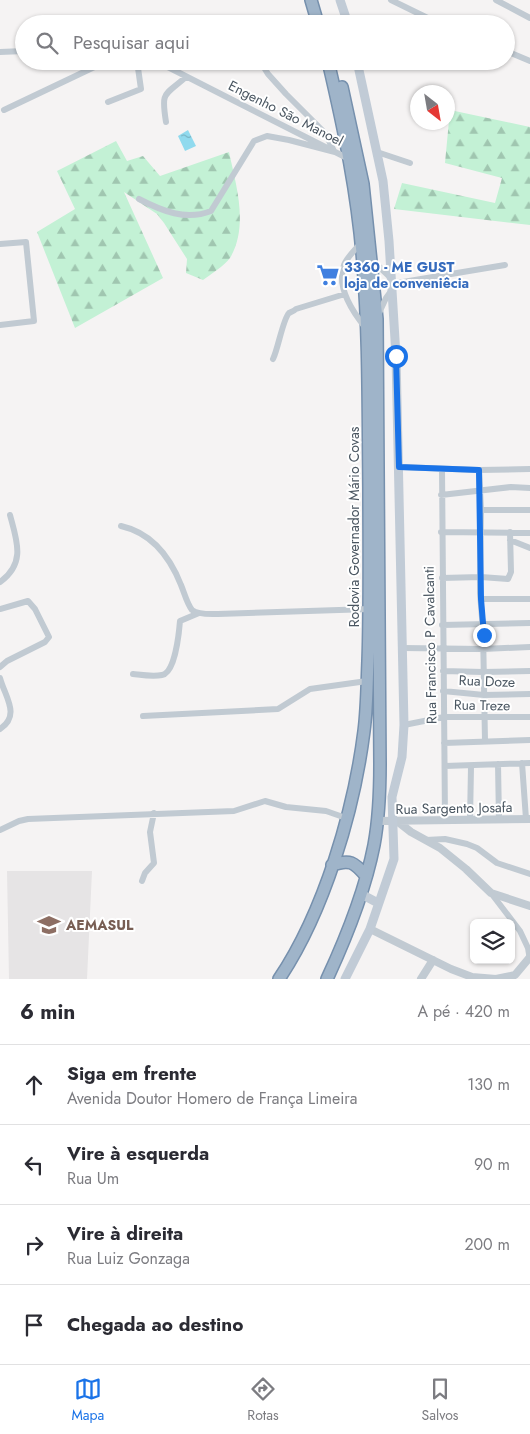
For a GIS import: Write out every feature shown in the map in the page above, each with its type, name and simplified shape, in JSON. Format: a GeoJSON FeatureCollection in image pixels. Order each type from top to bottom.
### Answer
{"type":"FeatureCollection","features":[{"type":"Feature","properties":{"kind":"highway"},"geometry":{"type":"LineString","coordinates":[[311,0],[315,15]]}},
{"type":"Feature","properties":{"kind":"highway"},"geometry":{"type":"LineString","coordinates":[[319,0],[323,15]]}},
{"type":"Feature","properties":{"kind":"highway","name":"Rodovia Governador Mário Covas"},"geometry":{"type":"LineString","coordinates":[[279,979],[314,912],[332,866],[346,818],[364,731],[367,681],[370,610],[367,328],[361,243],[350,160],[330,70]]}},
{"type":"Feature","properties":{"kind":"highway","name":"Rodovia Governador Mário Covas"},"geometry":{"type":"LineString","coordinates":[[327,979],[349,929],[374,846],[378,821],[381,740],[377,318],[367,217],[358,158],[338,70]]}},
{"type":"Feature","properties":{"kind":"highway"},"geometry":{"type":"LineString","coordinates":[[332,866],[341,862],[351,862],[366,876]]}},
{"type":"Feature","properties":{"kind":"main road"},"geometry":{"type":"LineString","coordinates":[[340,0],[345,15]]}},
{"type":"Feature","properties":{"kind":"main road"},"geometry":{"type":"LineString","coordinates":[[345,979],[370,929],[394,859],[392,797],[402,757],[404,725],[393,283],[386,208],[359,70]]}},
{"type":"Feature","properties":{"kind":"main road"},"geometry":{"type":"LineString","coordinates":[[361,894],[378,903]]}},
{"type":"Feature","properties":{"kind":"street"},"geometry":{"type":"LineString","coordinates":[[390,0],[421,15]]}},
{"type":"Feature","properties":{"kind":"street"},"geometry":{"type":"LineString","coordinates":[[496,0],[530,18]]}},
{"type":"Feature","properties":{"kind":"street"},"geometry":{"type":"LineString","coordinates":[[0,52],[15,51]]}},
{"type":"Feature","properties":{"kind":"street"},"geometry":{"type":"LineString","coordinates":[[515,55],[530,61]]}},
{"type":"Feature","properties":{"kind":"street"},"geometry":{"type":"LineString","coordinates":[[4,110],[88,70]]}},
{"type":"Feature","properties":{"kind":"street"},"geometry":{"type":"LineString","coordinates":[[108,102],[141,89],[138,70]]}},
{"type":"Feature","properties":{"kind":"street","name":"Engenho São Manoel"},"geometry":{"type":"LineString","coordinates":[[174,70],[350,160]]}},
{"type":"Feature","properties":{"kind":"street"},"geometry":{"type":"LineString","coordinates":[[266,70],[325,133],[335,152]]}},
{"type":"Feature","properties":{"kind":"street"},"geometry":{"type":"LineString","coordinates":[[166,122],[164,96],[186,76]]}},
{"type":"Feature","properties":{"kind":"street"},"geometry":{"type":"LineString","coordinates":[[139,199],[160,210],[178,213],[199,216],[211,211],[254,141],[267,136],[335,152]]}},
{"type":"Feature","properties":{"kind":"street"},"geometry":{"type":"LineString","coordinates":[[376,152],[410,163]]}},
{"type":"Feature","properties":{"kind":"street"},"geometry":{"type":"LineString","coordinates":[[0,244],[26,242],[34,321],[0,325]]}},
{"type":"Feature","properties":{"kind":"street"},"geometry":{"type":"LineString","coordinates":[[361,243],[344,264],[342,278],[345,294],[355,313],[367,328]]}},
{"type":"Feature","properties":{"kind":"street"},"geometry":{"type":"LineString","coordinates":[[370,258],[393,283]]}},
{"type":"Feature","properties":{"kind":"street"},"geometry":{"type":"LineString","coordinates":[[393,283],[505,265]]}},
{"type":"Feature","properties":{"kind":"street"},"geometry":{"type":"LineString","coordinates":[[377,318],[393,283]]}},
{"type":"Feature","properties":{"kind":"street"},"geometry":{"type":"LineString","coordinates":[[273,359],[278,350],[285,319],[289,314],[296,309],[345,294]]}},
{"type":"Feature","properties":{"kind":"street"},"geometry":{"type":"LineString","coordinates":[[399,467],[479,470],[530,469]]}},
{"type":"Feature","properties":{"kind":"street","name":"Rua Francisco P Cavalcanti"},"geometry":{"type":"LineString","coordinates":[[442,469],[441,532],[445,820]]}},
{"type":"Feature","properties":{"kind":"street"},"geometry":{"type":"LineString","coordinates":[[479,470],[481,490],[480,577],[483,624],[485,741]]}},
{"type":"Feature","properties":{"kind":"street"},"geometry":{"type":"LineString","coordinates":[[441,495],[515,486],[530,488]]}},
{"type":"Feature","properties":{"kind":"street"},"geometry":{"type":"LineString","coordinates":[[481,510],[530,510]]}},
{"type":"Feature","properties":{"kind":"street"},"geometry":{"type":"LineString","coordinates":[[0,582],[10,574],[17,557],[18,546],[10,515]]}},
{"type":"Feature","properties":{"kind":"street"},"geometry":{"type":"LineString","coordinates":[[121,526],[144,535],[163,551],[176,572],[190,607],[194,611],[218,614],[370,610]]}},
{"type":"Feature","properties":{"kind":"street"},"geometry":{"type":"LineString","coordinates":[[441,532],[530,533]]}},
{"type":"Feature","properties":{"kind":"street"},"geometry":{"type":"LineString","coordinates":[[442,578],[480,577],[508,580],[510,576],[510,532]]}},
{"type":"Feature","properties":{"kind":"street"},"geometry":{"type":"LineString","coordinates":[[510,540],[530,548]]}},
{"type":"Feature","properties":{"kind":"street"},"geometry":{"type":"LineString","coordinates":[[481,599],[530,599]]}},
{"type":"Feature","properties":{"kind":"street"},"geometry":{"type":"LineString","coordinates":[[0,609],[28,601],[35,610],[49,637],[45,642],[7,661],[0,667]]}},
{"type":"Feature","properties":{"kind":"street"},"geometry":{"type":"LineString","coordinates":[[133,674],[163,675],[168,672],[178,638],[180,621],[200,613]]}},
{"type":"Feature","properties":{"kind":"street"},"geometry":{"type":"LineString","coordinates":[[442,625],[530,623]]}},
{"type":"Feature","properties":{"kind":"street"},"geometry":{"type":"LineString","coordinates":[[403,648],[530,647]]}},
{"type":"Feature","properties":{"kind":"street"},"geometry":{"type":"LineString","coordinates":[[444,671],[530,671]]}},
{"type":"Feature","properties":{"kind":"street"},"geometry":{"type":"LineString","coordinates":[[0,678],[11,714],[9,722],[0,729]]}},
{"type":"Feature","properties":{"kind":"street"},"geometry":{"type":"LineString","coordinates":[[143,716],[278,709],[310,689],[367,681]]}},
{"type":"Feature","properties":{"kind":"street","name":"Rua Doze"},"geometry":{"type":"LineString","coordinates":[[443,691],[484,695],[530,694]]}},
{"type":"Feature","properties":{"kind":"street","name":"Rua Treze"},"geometry":{"type":"LineString","coordinates":[[404,725],[444,717],[530,717]]}},
{"type":"Feature","properties":{"kind":"street"},"geometry":{"type":"LineString","coordinates":[[444,743],[530,740]]}},
{"type":"Feature","properties":{"kind":"street"},"geometry":{"type":"LineString","coordinates":[[522,763],[528,819]]}},
{"type":"Feature","properties":{"kind":"street"},"geometry":{"type":"LineString","coordinates":[[445,766],[530,763]]}},
{"type":"Feature","properties":{"kind":"street"},"geometry":{"type":"LineString","coordinates":[[498,764],[499,820]]}},
{"type":"Feature","properties":{"kind":"street"},"geometry":{"type":"LineString","coordinates":[[470,820],[471,766]]}},
{"type":"Feature","properties":{"kind":"street"},"geometry":{"type":"LineString","coordinates":[[0,830],[28,819],[234,811],[265,801],[286,807],[326,811],[346,818]]}},
{"type":"Feature","properties":{"kind":"street"},"geometry":{"type":"LineString","coordinates":[[142,881],[145,873],[154,863],[150,832],[154,813]]}},
{"type":"Feature","properties":{"kind":"street","name":"Rua Sargento Josafa"},"geometry":{"type":"LineString","coordinates":[[378,821],[528,819]]}},
{"type":"Feature","properties":{"kind":"street"},"geometry":{"type":"LineString","coordinates":[[370,929],[451,969],[472,977],[496,979],[514,977],[530,959],[528,948],[520,931],[491,893],[440,848],[394,821]]}},
{"type":"Feature","properties":{"kind":"street"},"geometry":{"type":"LineString","coordinates":[[426,840],[445,839],[467,844],[477,848],[496,863],[530,874]]}},
{"type":"Feature","properties":{"kind":"street"},"geometry":{"type":"LineString","coordinates":[[491,893],[530,906]]}},
{"type":"Feature","properties":{"kind":"street"},"geometry":{"type":"LineString","coordinates":[[421,979],[433,960]]}},
{"type":"Feature","properties":{"kind":"shaded area","name":"AEMASUL"},"geometry":{"type":"Polygon","coordinates":[[[7,871],[92,871],[87,979],[9,979],[7,871]]]}},
{"type":"Feature","properties":{"kind":"green space"},"geometry":{"type":"Polygon","coordinates":[[[455,111],[530,127],[530,225],[394,209],[402,183],[495,203],[502,178],[445,163],[448,130],[455,130],[455,111]]]}},
{"type":"Feature","properties":{"kind":"green space"},"geometry":{"type":"Polygon","coordinates":[[[116,141],[127,161],[143,156],[160,176],[229,152],[239,205],[239,233],[236,246],[230,258],[203,280],[186,273],[187,259],[157,214],[124,192],[163,278],[75,328],[37,232],[75,209],[57,171],[116,141]]]}},
{"type":"Feature","properties":{"kind":"water"},"geometry":{"type":"Polygon","coordinates":[[[188,130],[196,146],[185,151],[178,136],[188,130]]]}},
{"type":"Feature","properties":{"kind":"place","name":"3360 - ME GUST loja de conveniêcia"},"geometry":{"type":"Point","coordinates":[328,275]}},
{"type":"Feature","properties":{"kind":"place","name":"AEMASUL"},"geometry":{"type":"Point","coordinates":[49,925]}},
{"type":"Feature","properties":{"kind":"route"},"geometry":{"type":"LineString","coordinates":[[396,356],[399,467],[479,470],[481,490],[481,599],[484,635]]}}]}
